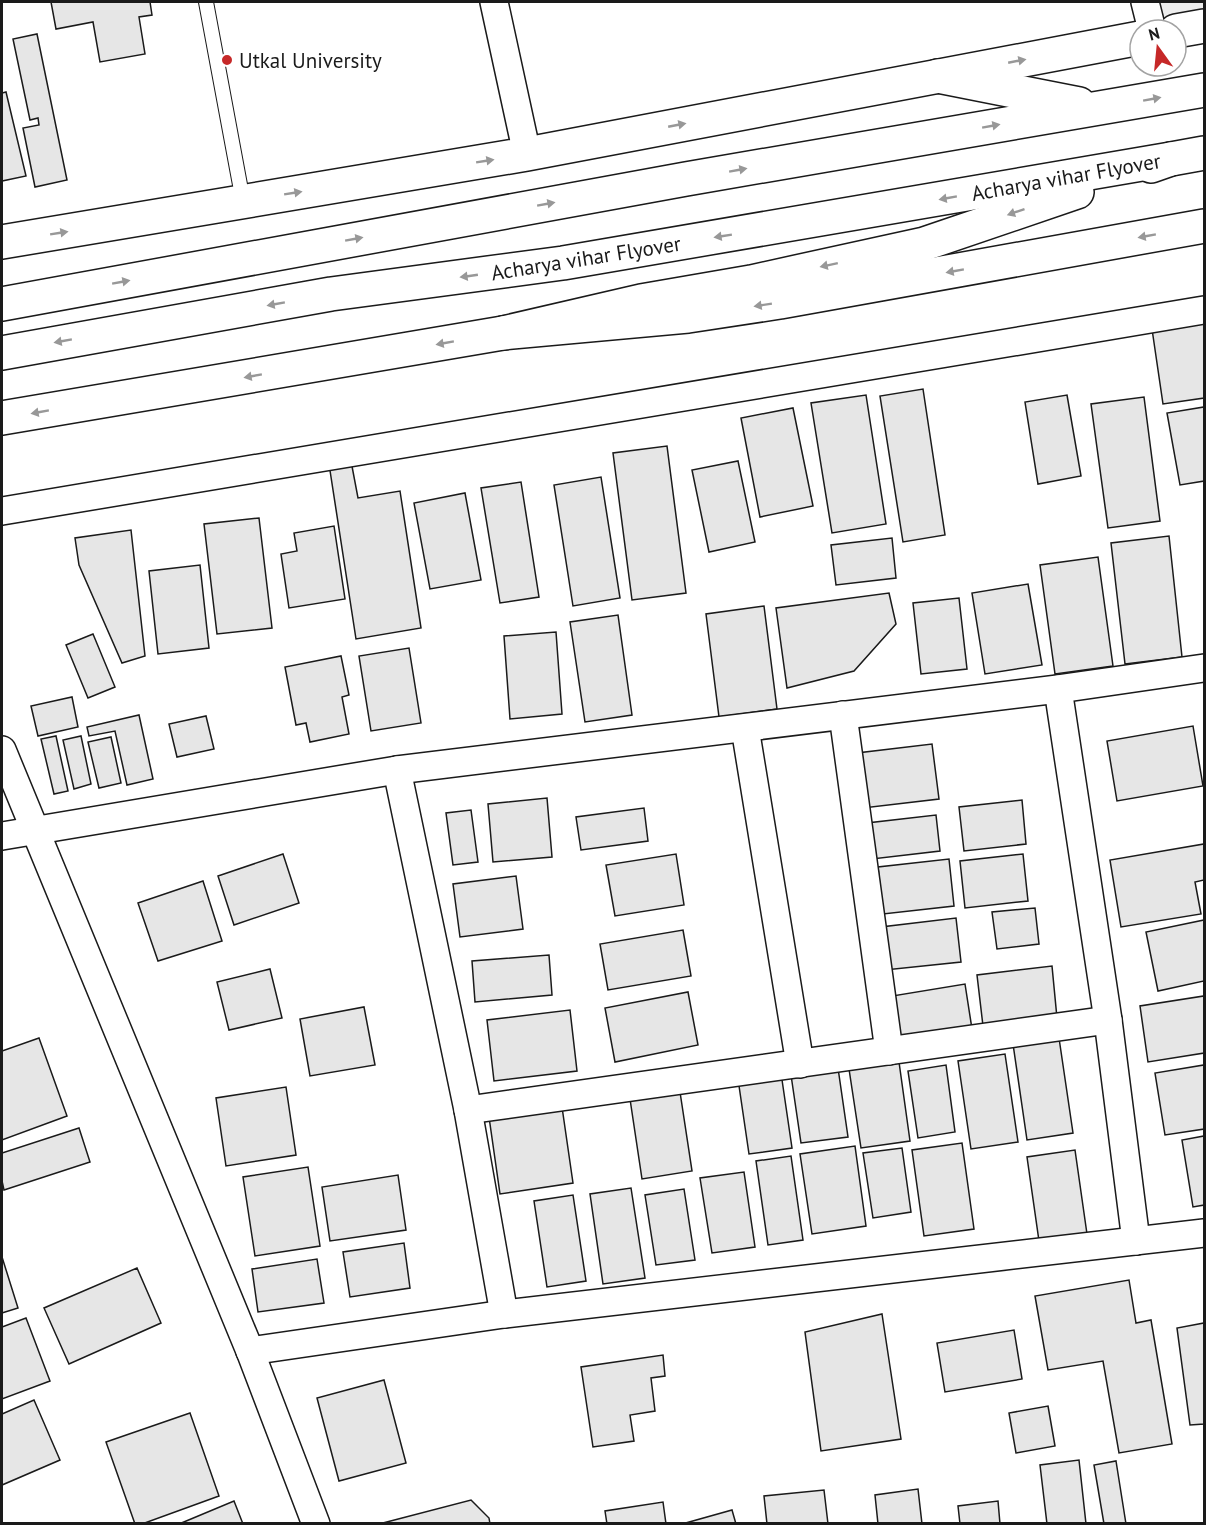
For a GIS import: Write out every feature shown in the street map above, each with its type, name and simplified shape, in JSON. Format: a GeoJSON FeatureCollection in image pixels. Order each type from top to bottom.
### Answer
{"type":"FeatureCollection","features":[{"type":"Feature","properties":{"kind":"main road"},"geometry":{"type":"LineString","coordinates":[[1188,29],[1204,26]]}},
{"type":"Feature","properties":{"kind":"main road"},"geometry":{"type":"LineString","coordinates":[[2,242],[527,154],[1128,40]]}},
{"type":"Feature","properties":{"kind":"main road"},"geometry":{"type":"LineString","coordinates":[[939,76],[1099,108]]}},
{"type":"Feature","properties":{"kind":"main road"},"geometry":{"type":"LineString","coordinates":[[2,304],[674,181],[1204,90]]}},
{"type":"Feature","properties":{"kind":"main road"},"geometry":{"type":"LineString","coordinates":[[2,418],[503,333],[641,301],[750,282],[924,244],[1171,159],[1204,153]]}},
{"type":"Feature","properties":{"kind":"main road","name":"Acharya vihar Flyover"},"geometry":{"type":"LineString","coordinates":[[2,353],[331,294],[563,263],[1171,159]]}},
{"type":"Feature","properties":{"kind":"main road"},"geometry":{"type":"LineString","coordinates":[[503,333],[688,316],[768,304],[1204,226]]}},
{"type":"Feature","properties":{"kind":"street"},"geometry":{"type":"LineString","coordinates":[[494,2],[527,154]]}},
{"type":"Feature","properties":{"kind":"street"},"geometry":{"type":"LineString","coordinates":[[1145,2],[1149,18]]}},
{"type":"Feature","properties":{"kind":"street"},"geometry":{"type":"LineString","coordinates":[[2,511],[1204,310]]}},
{"type":"Feature","properties":{"kind":"street"},"geometry":{"type":"LineString","coordinates":[[2,836],[397,770],[1058,689],[1204,668]]}},
{"type":"Feature","properties":{"kind":"street"},"geometry":{"type":"LineString","coordinates":[[1058,689],[1108,1020],[1136,1241]]}},
{"type":"Feature","properties":{"kind":"street"},"geometry":{"type":"LineString","coordinates":[[843,715],[889,1051]]}},
{"type":"Feature","properties":{"kind":"street"},"geometry":{"type":"LineString","coordinates":[[746,728],[800,1064]]}},
{"type":"Feature","properties":{"kind":"street"},"geometry":{"type":"LineString","coordinates":[[2,750],[249,1351],[316,1524]]}},
{"type":"Feature","properties":{"kind":"street"},"geometry":{"type":"LineString","coordinates":[[397,770],[468,1110],[504,1314]]}},
{"type":"Feature","properties":{"kind":"street"},"geometry":{"type":"LineString","coordinates":[[468,1110],[1108,1020]]}},
{"type":"Feature","properties":{"kind":"street"},"geometry":{"type":"LineString","coordinates":[[249,1351],[504,1314],[1204,1233]]}},
{"type":"Feature","properties":{"kind":"lane"},"geometry":{"type":"LineString","coordinates":[[206,2],[243,201]]}},
{"type":"Feature","properties":{"kind":"shaded area"},"geometry":{"type":"Polygon","coordinates":[[[1152,2],[1204,2],[1204,21],[1188,24],[1188,18],[1155,18],[1152,2]]]}},
{"type":"Feature","properties":{"kind":"building"},"geometry":{"type":"Polygon","coordinates":[[[51,2],[150,2],[152,15],[139,17],[145,54],[100,62],[93,22],[56,29],[51,2]]]}},
{"type":"Feature","properties":{"kind":"building"},"geometry":{"type":"Polygon","coordinates":[[[37,34],[67,180],[35,187],[23,128],[39,125],[38,118],[30,120],[13,39],[37,34]]]}},
{"type":"Feature","properties":{"kind":"building"},"geometry":{"type":"Polygon","coordinates":[[[6,92],[26,176],[2,181],[2,93],[6,92]]]}},
{"type":"Feature","properties":{"kind":"building"},"geometry":{"type":"Polygon","coordinates":[[[1204,321],[1204,398],[1163,404],[1152,329],[1204,321]]]}},
{"type":"Feature","properties":{"kind":"building"},"geometry":{"type":"Polygon","coordinates":[[[923,389],[945,535],[903,542],[880,396],[923,389]]]}},
{"type":"Feature","properties":{"kind":"building"},"geometry":{"type":"Polygon","coordinates":[[[866,395],[886,524],[832,533],[811,403],[866,395]]]}},
{"type":"Feature","properties":{"kind":"building"},"geometry":{"type":"Polygon","coordinates":[[[1067,395],[1081,476],[1038,484],[1025,402],[1067,395]]]}},
{"type":"Feature","properties":{"kind":"building"},"geometry":{"type":"Polygon","coordinates":[[[1144,397],[1160,521],[1108,528],[1091,404],[1144,397]]]}},
{"type":"Feature","properties":{"kind":"building"},"geometry":{"type":"Polygon","coordinates":[[[1204,407],[1204,481],[1180,485],[1167,413],[1204,407]]]}},
{"type":"Feature","properties":{"kind":"building"},"geometry":{"type":"Polygon","coordinates":[[[793,408],[813,506],[760,517],[741,418],[793,408]]]}},
{"type":"Feature","properties":{"kind":"building"},"geometry":{"type":"Polygon","coordinates":[[[667,446],[686,593],[632,600],[613,453],[667,446]]]}},
{"type":"Feature","properties":{"kind":"building"},"geometry":{"type":"Polygon","coordinates":[[[351,461],[358,498],[400,491],[421,628],[356,639],[329,464],[351,461]]]}},
{"type":"Feature","properties":{"kind":"building"},"geometry":{"type":"Polygon","coordinates":[[[738,461],[755,542],[709,552],[692,470],[738,461]]]}},
{"type":"Feature","properties":{"kind":"building"},"geometry":{"type":"Polygon","coordinates":[[[601,477],[620,598],[573,606],[554,485],[601,477]]]}},
{"type":"Feature","properties":{"kind":"building"},"geometry":{"type":"Polygon","coordinates":[[[521,482],[539,597],[500,603],[481,488],[521,482]]]}},
{"type":"Feature","properties":{"kind":"building"},"geometry":{"type":"Polygon","coordinates":[[[465,493],[481,580],[430,589],[414,503],[465,493]]]}},
{"type":"Feature","properties":{"kind":"building"},"geometry":{"type":"Polygon","coordinates":[[[259,518],[272,628],[217,634],[204,524],[259,518]]]}},
{"type":"Feature","properties":{"kind":"building"},"geometry":{"type":"Polygon","coordinates":[[[334,526],[345,599],[289,608],[281,554],[297,551],[294,533],[334,526]]]}},
{"type":"Feature","properties":{"kind":"building"},"geometry":{"type":"Polygon","coordinates":[[[131,530],[145,656],[122,663],[79,565],[75,538],[131,530]]]}},
{"type":"Feature","properties":{"kind":"building"},"geometry":{"type":"Polygon","coordinates":[[[1169,536],[1182,657],[1125,664],[1111,543],[1169,536]]]}},
{"type":"Feature","properties":{"kind":"building"},"geometry":{"type":"Polygon","coordinates":[[[892,538],[896,578],[836,585],[831,545],[892,538]]]}},
{"type":"Feature","properties":{"kind":"building"},"geometry":{"type":"Polygon","coordinates":[[[1098,557],[1113,666],[1055,674],[1040,565],[1098,557]]]}},
{"type":"Feature","properties":{"kind":"building"},"geometry":{"type":"Polygon","coordinates":[[[200,565],[209,648],[158,654],[149,571],[200,565]]]}},
{"type":"Feature","properties":{"kind":"building"},"geometry":{"type":"Polygon","coordinates":[[[1028,584],[1042,665],[985,674],[972,593],[1028,584]]]}},
{"type":"Feature","properties":{"kind":"building"},"geometry":{"type":"Polygon","coordinates":[[[889,593],[896,624],[854,671],[787,688],[776,608],[889,593]]]}},
{"type":"Feature","properties":{"kind":"building"},"geometry":{"type":"Polygon","coordinates":[[[959,598],[967,669],[921,674],[913,603],[959,598]]]}},
{"type":"Feature","properties":{"kind":"building"},"geometry":{"type":"Polygon","coordinates":[[[764,606],[777,709],[719,717],[706,614],[764,606]]]}},
{"type":"Feature","properties":{"kind":"building"},"geometry":{"type":"Polygon","coordinates":[[[618,615],[632,715],[585,722],[570,622],[618,615]]]}},
{"type":"Feature","properties":{"kind":"building"},"geometry":{"type":"Polygon","coordinates":[[[556,632],[562,714],[510,719],[504,636],[556,632]]]}},
{"type":"Feature","properties":{"kind":"building"},"geometry":{"type":"Polygon","coordinates":[[[93,634],[115,687],[88,698],[66,645],[93,634]]]}},
{"type":"Feature","properties":{"kind":"building"},"geometry":{"type":"Polygon","coordinates":[[[409,648],[421,723],[371,731],[359,656],[409,648]]]}},
{"type":"Feature","properties":{"kind":"building"},"geometry":{"type":"Polygon","coordinates":[[[341,656],[349,695],[342,697],[349,734],[310,742],[306,723],[296,725],[285,667],[341,656]]]}},
{"type":"Feature","properties":{"kind":"building"},"geometry":{"type":"Polygon","coordinates":[[[72,697],[78,727],[38,736],[31,706],[72,697]]]}},
{"type":"Feature","properties":{"kind":"building"},"geometry":{"type":"Polygon","coordinates":[[[139,715],[153,779],[127,785],[115,731],[89,736],[87,727],[139,715]]]}},
{"type":"Feature","properties":{"kind":"building"},"geometry":{"type":"Polygon","coordinates":[[[206,716],[214,749],[177,757],[169,724],[206,716]]]}},
{"type":"Feature","properties":{"kind":"building"},"geometry":{"type":"Polygon","coordinates":[[[1193,726],[1203,786],[1117,801],[1107,741],[1193,726]]]}},
{"type":"Feature","properties":{"kind":"building"},"geometry":{"type":"Polygon","coordinates":[[[56,736],[68,791],[54,794],[41,739],[56,736]]]}},
{"type":"Feature","properties":{"kind":"building"},"geometry":{"type":"Polygon","coordinates":[[[81,736],[91,784],[74,789],[63,740],[81,736]]]}},
{"type":"Feature","properties":{"kind":"building"},"geometry":{"type":"Polygon","coordinates":[[[111,737],[121,783],[99,788],[88,742],[111,737]]]}},
{"type":"Feature","properties":{"kind":"building"},"geometry":{"type":"Polygon","coordinates":[[[932,744],[939,799],[863,808],[857,753],[932,744]]]}},
{"type":"Feature","properties":{"kind":"building"},"geometry":{"type":"Polygon","coordinates":[[[547,798],[552,857],[493,862],[488,804],[547,798]]]}},
{"type":"Feature","properties":{"kind":"building"},"geometry":{"type":"Polygon","coordinates":[[[1022,800],[1026,844],[964,851],[959,807],[1022,800]]]}},
{"type":"Feature","properties":{"kind":"building"},"geometry":{"type":"Polygon","coordinates":[[[644,808],[648,841],[581,850],[576,817],[644,808]]]}},
{"type":"Feature","properties":{"kind":"building"},"geometry":{"type":"Polygon","coordinates":[[[471,810],[478,862],[453,865],[446,813],[471,810]]]}},
{"type":"Feature","properties":{"kind":"building"},"geometry":{"type":"Polygon","coordinates":[[[936,815],[940,851],[872,859],[867,823],[936,815]]]}},
{"type":"Feature","properties":{"kind":"building"},"geometry":{"type":"Polygon","coordinates":[[[1204,844],[1204,880],[1195,882],[1201,914],[1121,927],[1110,860],[1204,844]]]}},
{"type":"Feature","properties":{"kind":"building"},"geometry":{"type":"Polygon","coordinates":[[[283,854],[299,903],[234,925],[218,876],[283,854]]]}},
{"type":"Feature","properties":{"kind":"building"},"geometry":{"type":"Polygon","coordinates":[[[676,854],[684,905],[615,916],[606,865],[676,854]]]}},
{"type":"Feature","properties":{"kind":"building"},"geometry":{"type":"Polygon","coordinates":[[[1023,854],[1028,901],[965,908],[960,861],[1023,854]]]}},
{"type":"Feature","properties":{"kind":"building"},"geometry":{"type":"Polygon","coordinates":[[[949,859],[954,906],[883,914],[878,867],[949,859]]]}},
{"type":"Feature","properties":{"kind":"building"},"geometry":{"type":"Polygon","coordinates":[[[516,876],[523,929],[460,937],[453,884],[516,876]]]}},
{"type":"Feature","properties":{"kind":"building"},"geometry":{"type":"Polygon","coordinates":[[[203,881],[222,941],[158,961],[138,903],[203,881]]]}},
{"type":"Feature","properties":{"kind":"building"},"geometry":{"type":"Polygon","coordinates":[[[1035,908],[1039,944],[997,949],[992,912],[1035,908]]]}},
{"type":"Feature","properties":{"kind":"building"},"geometry":{"type":"Polygon","coordinates":[[[956,918],[961,962],[885,970],[881,927],[956,918]]]}},
{"type":"Feature","properties":{"kind":"building"},"geometry":{"type":"Polygon","coordinates":[[[1204,920],[1204,981],[1158,991],[1146,932],[1204,920]]]}},
{"type":"Feature","properties":{"kind":"building"},"geometry":{"type":"Polygon","coordinates":[[[683,930],[691,976],[608,990],[600,944],[683,930]]]}},
{"type":"Feature","properties":{"kind":"building"},"geometry":{"type":"Polygon","coordinates":[[[549,955],[552,995],[475,1002],[472,961],[549,955]]]}},
{"type":"Feature","properties":{"kind":"building"},"geometry":{"type":"Polygon","coordinates":[[[1052,966],[1057,1018],[983,1026],[977,975],[1052,966]]]}},
{"type":"Feature","properties":{"kind":"building"},"geometry":{"type":"Polygon","coordinates":[[[270,969],[282,1018],[229,1030],[217,982],[270,969]]]}},
{"type":"Feature","properties":{"kind":"building"},"geometry":{"type":"Polygon","coordinates":[[[965,984],[972,1029],[899,1041],[892,996],[965,984]]]}},
{"type":"Feature","properties":{"kind":"building"},"geometry":{"type":"Polygon","coordinates":[[[688,992],[698,1045],[615,1062],[605,1008],[688,992]]]}},
{"type":"Feature","properties":{"kind":"building"},"geometry":{"type":"Polygon","coordinates":[[[1204,996],[1204,1053],[1148,1062],[1140,1006],[1204,996]]]}},
{"type":"Feature","properties":{"kind":"building"},"geometry":{"type":"Polygon","coordinates":[[[364,1007],[375,1065],[310,1076],[300,1019],[364,1007]]]}},
{"type":"Feature","properties":{"kind":"building"},"geometry":{"type":"Polygon","coordinates":[[[570,1010],[577,1071],[494,1081],[487,1020],[570,1010]]]}},
{"type":"Feature","properties":{"kind":"building"},"geometry":{"type":"Polygon","coordinates":[[[39,1038],[67,1116],[2,1140],[2,1051],[39,1038]]]}},
{"type":"Feature","properties":{"kind":"building"},"geometry":{"type":"Polygon","coordinates":[[[1059,1038],[1073,1133],[1027,1140],[1013,1044],[1059,1038]]]}},
{"type":"Feature","properties":{"kind":"building"},"geometry":{"type":"Polygon","coordinates":[[[1005,1054],[1018,1142],[971,1149],[958,1061],[1005,1054]]]}},
{"type":"Feature","properties":{"kind":"building"},"geometry":{"type":"Polygon","coordinates":[[[899,1062],[910,1141],[861,1148],[849,1069],[899,1062]]]}},
{"type":"Feature","properties":{"kind":"building"},"geometry":{"type":"Polygon","coordinates":[[[946,1065],[955,1132],[918,1138],[908,1071],[946,1065]]]}},
{"type":"Feature","properties":{"kind":"building"},"geometry":{"type":"Polygon","coordinates":[[[1204,1065],[1204,1129],[1165,1135],[1155,1073],[1204,1065]]]}},
{"type":"Feature","properties":{"kind":"building"},"geometry":{"type":"Polygon","coordinates":[[[838,1068],[848,1137],[801,1143],[791,1075],[838,1068]]]}},
{"type":"Feature","properties":{"kind":"building"},"geometry":{"type":"Polygon","coordinates":[[[781,1073],[792,1148],[749,1154],[738,1079],[781,1073]]]}},
{"type":"Feature","properties":{"kind":"building"},"geometry":{"type":"Polygon","coordinates":[[[286,1087],[296,1155],[226,1166],[216,1098],[286,1087]]]}},
{"type":"Feature","properties":{"kind":"building"},"geometry":{"type":"Polygon","coordinates":[[[680,1092],[692,1171],[642,1179],[630,1099],[680,1092]]]}},
{"type":"Feature","properties":{"kind":"building"},"geometry":{"type":"Polygon","coordinates":[[[562,1107],[573,1183],[500,1194],[489,1117],[562,1107]]]}},
{"type":"Feature","properties":{"kind":"building"},"geometry":{"type":"Polygon","coordinates":[[[79,1128],[90,1162],[4,1190],[2,1153],[79,1128]]]}},
{"type":"Feature","properties":{"kind":"building"},"geometry":{"type":"Polygon","coordinates":[[[1204,1136],[1204,1205],[1193,1207],[1182,1140],[1204,1136]]]}},
{"type":"Feature","properties":{"kind":"building"},"geometry":{"type":"Polygon","coordinates":[[[962,1143],[974,1229],[924,1236],[912,1150],[962,1143]]]}},
{"type":"Feature","properties":{"kind":"building"},"geometry":{"type":"Polygon","coordinates":[[[855,1146],[866,1226],[812,1234],[800,1154],[855,1146]]]}},
{"type":"Feature","properties":{"kind":"building"},"geometry":{"type":"Polygon","coordinates":[[[902,1148],[911,1212],[873,1218],[863,1153],[902,1148]]]}},
{"type":"Feature","properties":{"kind":"building"},"geometry":{"type":"Polygon","coordinates":[[[1075,1150],[1087,1234],[1039,1241],[1027,1157],[1075,1150]]]}},
{"type":"Feature","properties":{"kind":"building"},"geometry":{"type":"Polygon","coordinates":[[[791,1156],[803,1240],[768,1245],[756,1161],[791,1156]]]}},
{"type":"Feature","properties":{"kind":"building"},"geometry":{"type":"Polygon","coordinates":[[[308,1167],[320,1246],[255,1256],[243,1177],[308,1167]]]}},
{"type":"Feature","properties":{"kind":"building"},"geometry":{"type":"Polygon","coordinates":[[[744,1172],[755,1247],[712,1253],[700,1178],[744,1172]]]}},
{"type":"Feature","properties":{"kind":"building"},"geometry":{"type":"Polygon","coordinates":[[[398,1175],[406,1230],[330,1241],[322,1187],[398,1175]]]}},
{"type":"Feature","properties":{"kind":"building"},"geometry":{"type":"Polygon","coordinates":[[[631,1188],[645,1278],[603,1284],[590,1194],[631,1188]]]}},
{"type":"Feature","properties":{"kind":"building"},"geometry":{"type":"Polygon","coordinates":[[[684,1189],[695,1260],[656,1265],[645,1195],[684,1189]]]}},
{"type":"Feature","properties":{"kind":"building"},"geometry":{"type":"Polygon","coordinates":[[[573,1195],[586,1281],[547,1287],[534,1201],[573,1195]]]}},
{"type":"Feature","properties":{"kind":"building"},"geometry":{"type":"Polygon","coordinates":[[[404,1243],[410,1288],[350,1297],[343,1252],[404,1243]]]}},
{"type":"Feature","properties":{"kind":"building"},"geometry":{"type":"Polygon","coordinates":[[[2,1257],[18,1308],[2,1313],[2,1257]]]}},
{"type":"Feature","properties":{"kind":"building"},"geometry":{"type":"Polygon","coordinates":[[[317,1259],[324,1303],[258,1312],[252,1269],[317,1259]]]}},
{"type":"Feature","properties":{"kind":"building"},"geometry":{"type":"Polygon","coordinates":[[[137,1268],[161,1323],[69,1364],[44,1308],[137,1268]]]}},
{"type":"Feature","properties":{"kind":"building"},"geometry":{"type":"Polygon","coordinates":[[[1129,1280],[1136,1323],[1151,1320],[1172,1444],[1119,1453],[1103,1361],[1048,1370],[1035,1296],[1129,1280]]]}},
{"type":"Feature","properties":{"kind":"building"},"geometry":{"type":"Polygon","coordinates":[[[882,1314],[901,1439],[821,1451],[805,1332],[882,1314]]]}},
{"type":"Feature","properties":{"kind":"building"},"geometry":{"type":"Polygon","coordinates":[[[26,1318],[50,1381],[2,1399],[2,1327],[26,1318]]]}},
{"type":"Feature","properties":{"kind":"building"},"geometry":{"type":"Polygon","coordinates":[[[1204,1323],[1204,1424],[1190,1425],[1177,1328],[1204,1323]]]}},
{"type":"Feature","properties":{"kind":"building"},"geometry":{"type":"Polygon","coordinates":[[[1014,1330],[1022,1379],[945,1392],[937,1343],[1014,1330]]]}},
{"type":"Feature","properties":{"kind":"building"},"geometry":{"type":"Polygon","coordinates":[[[663,1355],[665,1376],[651,1378],[655,1411],[630,1415],[634,1441],[593,1447],[581,1367],[663,1355]]]}},
{"type":"Feature","properties":{"kind":"building"},"geometry":{"type":"Polygon","coordinates":[[[384,1380],[406,1463],[339,1481],[317,1398],[384,1380]]]}},
{"type":"Feature","properties":{"kind":"building"},"geometry":{"type":"Polygon","coordinates":[[[34,1400],[60,1460],[2,1485],[2,1414],[34,1400]]]}},
{"type":"Feature","properties":{"kind":"building"},"geometry":{"type":"Polygon","coordinates":[[[1048,1406],[1055,1446],[1016,1453],[1009,1413],[1048,1406]]]}},
{"type":"Feature","properties":{"kind":"building"},"geometry":{"type":"Polygon","coordinates":[[[190,1413],[219,1496],[142,1524],[135,1524],[106,1442],[190,1413]]]}},
{"type":"Feature","properties":{"kind":"building"},"geometry":{"type":"Polygon","coordinates":[[[1079,1460],[1086,1524],[1047,1524],[1040,1465],[1079,1460]]]}},
{"type":"Feature","properties":{"kind":"building"},"geometry":{"type":"Polygon","coordinates":[[[1116,1461],[1126,1524],[1104,1524],[1094,1465],[1116,1461]]]}},
{"type":"Feature","properties":{"kind":"building"},"geometry":{"type":"Polygon","coordinates":[[[918,1489],[922,1524],[878,1524],[875,1495],[918,1489]]]}},
{"type":"Feature","properties":{"kind":"building"},"geometry":{"type":"Polygon","coordinates":[[[824,1490],[828,1524],[767,1524],[764,1496],[824,1490]]]}},
{"type":"Feature","properties":{"kind":"building"},"geometry":{"type":"Polygon","coordinates":[[[471,1500],[489,1518],[490,1524],[379,1524],[471,1500]]]}},
{"type":"Feature","properties":{"kind":"building"},"geometry":{"type":"Polygon","coordinates":[[[234,1501],[243,1524],[179,1524],[234,1501]]]}},
{"type":"Feature","properties":{"kind":"building"},"geometry":{"type":"Polygon","coordinates":[[[998,1501],[1000,1524],[960,1524],[958,1506],[998,1501]]]}},
{"type":"Feature","properties":{"kind":"building"},"geometry":{"type":"Polygon","coordinates":[[[663,1502],[666,1524],[607,1524],[605,1511],[663,1502]]]}},
{"type":"Feature","properties":{"kind":"building"},"geometry":{"type":"Polygon","coordinates":[[[732,1510],[736,1524],[682,1524],[732,1510]]]}},
{"type":"Feature","properties":{"kind":"place","name":"Utkal University"},"geometry":{"type":"Point","coordinates":[227,60]}}]}
